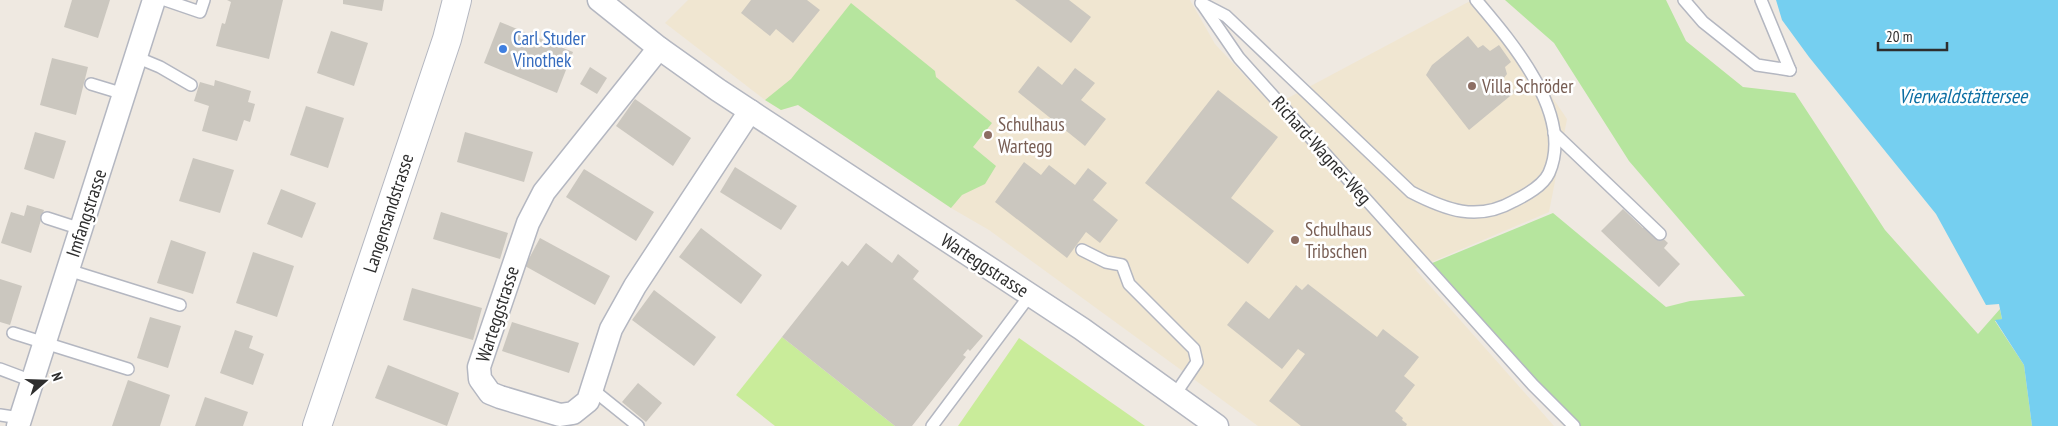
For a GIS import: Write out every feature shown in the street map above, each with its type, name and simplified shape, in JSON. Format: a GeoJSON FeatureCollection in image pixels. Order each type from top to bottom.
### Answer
{"type":"FeatureCollection","features":[{"type":"Feature","properties":{"kind":"street","name":"Imfangstrasse"},"geometry":{"type":"LineString","coordinates":[[13,419],[32,381],[45,343],[154,0]]}},
{"type":"Feature","properties":{"kind":"street","name":"Langensandstrasse"},"geometry":{"type":"LineString","coordinates":[[317,426],[447,39],[457,0]]}},
{"type":"Feature","properties":{"kind":"street","name":"Warteggstrasse"},"geometry":{"type":"LineString","coordinates":[[599,0],[659,48],[750,111],[1082,329],[1216,426]]}},
{"type":"Feature","properties":{"kind":"street","name":"Warteggstrasse"},"geometry":{"type":"LineString","coordinates":[[659,48],[544,192],[528,223],[479,367],[480,379],[490,393],[560,415],[573,413],[588,401],[610,329],[635,286],[750,111]]}},
{"type":"Feature","properties":{"kind":"lane"},"geometry":{"type":"LineString","coordinates":[[165,0],[200,12],[204,0]]}},
{"type":"Feature","properties":{"kind":"lane"},"geometry":{"type":"LineString","coordinates":[[1201,1],[1226,16],[1411,192],[1437,205],[1464,213],[1500,209],[1532,192],[1549,174],[1554,156],[1554,133],[1545,101],[1519,51],[1476,0]]}},
{"type":"Feature","properties":{"kind":"lane"},"geometry":{"type":"LineString","coordinates":[[1684,0],[1703,22],[1757,65],[1790,70],[1761,0]]}},
{"type":"Feature","properties":{"kind":"lane","name":"Richard-Wagner-Weg"},"geometry":{"type":"LineString","coordinates":[[1201,1],[1239,58],[1533,385],[1574,426]]}},
{"type":"Feature","properties":{"kind":"lane"},"geometry":{"type":"LineString","coordinates":[[136,57],[160,67],[191,85]]}},
{"type":"Feature","properties":{"kind":"lane"},"geometry":{"type":"LineString","coordinates":[[92,84],[124,94]]}},
{"type":"Feature","properties":{"kind":"lane"},"geometry":{"type":"LineString","coordinates":[[1554,133],[1660,234]]}},
{"type":"Feature","properties":{"kind":"lane"},"geometry":{"type":"LineString","coordinates":[[47,218],[81,229]]}},
{"type":"Feature","properties":{"kind":"lane"},"geometry":{"type":"LineString","coordinates":[[1082,250],[1106,262],[1122,265],[1129,284],[1194,349],[1197,362],[1174,396]]}},
{"type":"Feature","properties":{"kind":"lane"},"geometry":{"type":"LineString","coordinates":[[68,270],[180,305]]}},
{"type":"Feature","properties":{"kind":"lane"},"geometry":{"type":"LineString","coordinates":[[932,426],[1030,295]]}},
{"type":"Feature","properties":{"kind":"lane"},"geometry":{"type":"LineString","coordinates":[[13,333],[128,369]]}},
{"type":"Feature","properties":{"kind":"lane"},"geometry":{"type":"LineString","coordinates":[[0,369],[32,381]]}},
{"type":"Feature","properties":{"kind":"lane"},"geometry":{"type":"LineString","coordinates":[[592,389],[638,426]]}},
{"type":"Feature","properties":{"kind":"shaded area","name":"Schulhaus Tribschen"},"geometry":{"type":"Polygon","coordinates":[[[688,0],[1190,0],[1215,44],[1273,106],[1472,0],[1486,0],[1567,119],[1549,212],[1415,269],[1554,426],[1258,426],[989,230],[951,208],[798,105],[781,110],[765,100],[665,23],[688,0]]]}},
{"type":"Feature","properties":{"kind":"green space"},"geometry":{"type":"Polygon","coordinates":[[[1505,0],[1666,0],[1686,41],[1743,87],[1795,93],[1885,230],[1978,334],[2000,309],[2002,319],[1995,321],[2024,365],[2032,426],[1574,426],[1425,266],[1553,213],[1666,307],[1690,301],[1745,296],[1629,161],[1554,43],[1505,0]]]}},
{"type":"Feature","properties":{"kind":"green space"},"geometry":{"type":"Polygon","coordinates":[[[851,3],[935,71],[936,77],[992,123],[973,147],[996,166],[985,184],[962,195],[951,208],[798,105],[781,110],[765,100],[791,79],[851,3]]]}},
{"type":"Feature","properties":{"kind":"green space"},"geometry":{"type":"Polygon","coordinates":[[[782,337],[895,426],[775,426],[736,395],[782,337]]]}},
{"type":"Feature","properties":{"kind":"green space"},"geometry":{"type":"Polygon","coordinates":[[[1019,338],[1145,426],[958,426],[1019,338]]]}},
{"type":"Feature","properties":{"kind":"water","name":"Vierwaldstättersee"},"geometry":{"type":"Polygon","coordinates":[[[1776,0],[2058,0],[2058,426],[2032,426],[2024,365],[1995,320],[2002,319],[1999,304],[1986,305],[1936,214],[1809,57],[1782,20],[1776,0]]]}},
{"type":"Feature","properties":{"kind":"building"},"geometry":{"type":"Polygon","coordinates":[[[72,0],[110,0],[98,38],[64,27],[72,0]]]}},
{"type":"Feature","properties":{"kind":"building"},"geometry":{"type":"Polygon","coordinates":[[[227,0],[283,0],[269,59],[216,46],[222,23],[225,24],[231,2],[227,0]]]}},
{"type":"Feature","properties":{"kind":"building"},"geometry":{"type":"Polygon","coordinates":[[[343,0],[384,0],[382,11],[343,4],[343,0]]]}},
{"type":"Feature","properties":{"kind":"building"},"geometry":{"type":"Polygon","coordinates":[[[751,0],[807,0],[820,10],[793,43],[776,29],[770,36],[741,13],[751,0]]]}},
{"type":"Feature","properties":{"kind":"building"},"geometry":{"type":"Polygon","coordinates":[[[1015,0],[1069,0],[1091,17],[1071,43],[1015,0]]]}},
{"type":"Feature","properties":{"kind":"building"},"geometry":{"type":"Polygon","coordinates":[[[500,22],[573,52],[557,93],[484,63],[500,22]]]}},
{"type":"Feature","properties":{"kind":"building"},"geometry":{"type":"Polygon","coordinates":[[[331,31],[368,43],[354,86],[317,73],[331,31]]]}},
{"type":"Feature","properties":{"kind":"building","name":"Villa Schröder"},"geometry":{"type":"Polygon","coordinates":[[[1468,36],[1478,48],[1483,45],[1490,51],[1499,45],[1511,62],[1505,67],[1507,74],[1503,79],[1515,92],[1469,130],[1426,75],[1432,65],[1468,36]]]}},
{"type":"Feature","properties":{"kind":"building"},"geometry":{"type":"Polygon","coordinates":[[[52,58],[88,67],[76,115],[40,105],[52,58]]]}},
{"type":"Feature","properties":{"kind":"building"},"geometry":{"type":"Polygon","coordinates":[[[1038,66],[1062,85],[1075,68],[1095,83],[1081,100],[1106,119],[1085,146],[1018,92],[1038,66]]]}},
{"type":"Feature","properties":{"kind":"building"},"geometry":{"type":"Polygon","coordinates":[[[590,67],[607,78],[597,94],[580,84],[590,67]]]}},
{"type":"Feature","properties":{"kind":"building"},"geometry":{"type":"Polygon","coordinates":[[[215,80],[251,91],[248,102],[255,104],[250,122],[244,120],[237,141],[202,131],[209,106],[194,101],[200,82],[214,86],[215,80]]]}},
{"type":"Feature","properties":{"kind":"building"},"geometry":{"type":"Polygon","coordinates":[[[1218,90],[1278,137],[1231,198],[1274,231],[1248,264],[1145,183],[1218,90]]]}},
{"type":"Feature","properties":{"kind":"building"},"geometry":{"type":"Polygon","coordinates":[[[635,99],[691,138],[673,166],[616,126],[635,99]]]}},
{"type":"Feature","properties":{"kind":"building"},"geometry":{"type":"Polygon","coordinates":[[[306,106],[344,118],[328,168],[290,155],[306,106]]]}},
{"type":"Feature","properties":{"kind":"building"},"geometry":{"type":"Polygon","coordinates":[[[35,132],[66,141],[54,179],[24,169],[35,132]]]}},
{"type":"Feature","properties":{"kind":"building"},"geometry":{"type":"Polygon","coordinates":[[[465,132],[533,152],[524,182],[457,162],[465,132]]]}},
{"type":"Feature","properties":{"kind":"building"},"geometry":{"type":"Polygon","coordinates":[[[193,158],[234,170],[220,213],[179,201],[193,158]]]}},
{"type":"Feature","properties":{"kind":"building"},"geometry":{"type":"Polygon","coordinates":[[[1024,162],[1041,175],[1049,165],[1075,185],[1088,168],[1107,183],[1093,200],[1118,220],[1100,243],[1086,232],[1067,258],[995,202],[1024,162]]]}},
{"type":"Feature","properties":{"kind":"building"},"geometry":{"type":"Polygon","coordinates":[[[735,167],[797,206],[781,230],[720,192],[735,167]]]}},
{"type":"Feature","properties":{"kind":"building"},"geometry":{"type":"Polygon","coordinates":[[[584,169],[654,212],[636,241],[566,197],[584,169]]]}},
{"type":"Feature","properties":{"kind":"building"},"geometry":{"type":"Polygon","coordinates":[[[281,189],[316,203],[302,238],[267,224],[281,189]]]}},
{"type":"Feature","properties":{"kind":"building"},"geometry":{"type":"Polygon","coordinates":[[[27,205],[44,210],[31,253],[1,243],[11,212],[24,216],[27,205]]]}},
{"type":"Feature","properties":{"kind":"building"},"geometry":{"type":"Polygon","coordinates":[[[1623,209],[1643,228],[1647,224],[1668,243],[1664,248],[1680,264],[1659,287],[1601,231],[1623,209]]]}},
{"type":"Feature","properties":{"kind":"building"},"geometry":{"type":"Polygon","coordinates":[[[441,212],[508,233],[500,259],[433,239],[441,212]]]}},
{"type":"Feature","properties":{"kind":"building"},"geometry":{"type":"Polygon","coordinates":[[[701,228],[762,275],[741,304],[679,257],[701,228]]]}},
{"type":"Feature","properties":{"kind":"building"},"geometry":{"type":"Polygon","coordinates":[[[540,238],[610,276],[595,305],[525,266],[540,238]]]}},
{"type":"Feature","properties":{"kind":"building"},"geometry":{"type":"Polygon","coordinates":[[[171,240],[206,252],[193,294],[157,283],[171,240]]]}},
{"type":"Feature","properties":{"kind":"building"},"geometry":{"type":"Polygon","coordinates":[[[866,243],[892,263],[898,254],[919,271],[913,279],[983,336],[970,351],[968,349],[963,355],[966,357],[912,426],[895,426],[782,337],[842,261],[848,266],[866,243]]]}},
{"type":"Feature","properties":{"kind":"building"},"geometry":{"type":"Polygon","coordinates":[[[253,252],[294,266],[277,317],[236,303],[253,252]]]}},
{"type":"Feature","properties":{"kind":"building"},"geometry":{"type":"Polygon","coordinates":[[[0,279],[22,286],[10,325],[0,322],[0,279]]]}},
{"type":"Feature","properties":{"kind":"building"},"geometry":{"type":"Polygon","coordinates":[[[1308,284],[1377,337],[1383,329],[1419,357],[1404,376],[1415,385],[1395,411],[1403,418],[1402,420],[1407,424],[1406,426],[1301,426],[1269,401],[1305,354],[1298,349],[1282,369],[1227,325],[1246,301],[1269,319],[1296,285],[1302,290],[1308,284]]]}},
{"type":"Feature","properties":{"kind":"building"},"geometry":{"type":"Polygon","coordinates":[[[412,288],[482,308],[473,340],[403,320],[412,288]]]}},
{"type":"Feature","properties":{"kind":"building"},"geometry":{"type":"Polygon","coordinates":[[[654,290],[716,337],[694,366],[632,320],[654,290]]]}},
{"type":"Feature","properties":{"kind":"building"},"geometry":{"type":"Polygon","coordinates":[[[150,317],[181,326],[168,368],[137,358],[150,317]]]}},
{"type":"Feature","properties":{"kind":"building"},"geometry":{"type":"Polygon","coordinates":[[[512,322],[579,343],[569,373],[502,351],[512,322]]]}},
{"type":"Feature","properties":{"kind":"building"},"geometry":{"type":"Polygon","coordinates":[[[235,330],[253,336],[249,348],[264,354],[253,385],[220,373],[235,330]]]}},
{"type":"Feature","properties":{"kind":"building"},"geometry":{"type":"Polygon","coordinates":[[[388,365],[459,393],[447,426],[375,398],[388,365]]]}},
{"type":"Feature","properties":{"kind":"building"},"geometry":{"type":"Polygon","coordinates":[[[128,380],[170,395],[160,426],[112,426],[128,380]]]}},
{"type":"Feature","properties":{"kind":"building"},"geometry":{"type":"Polygon","coordinates":[[[638,383],[662,403],[646,422],[622,402],[638,383]]]}},
{"type":"Feature","properties":{"kind":"building"},"geometry":{"type":"Polygon","coordinates":[[[205,397],[248,412],[243,426],[195,426],[205,397]]]}},
{"type":"Feature","properties":{"kind":"place","name":"Carl Studer Vinothek"},"geometry":{"type":"Point","coordinates":[503,49]}},
{"type":"Feature","properties":{"kind":"place","name":"Villa Schröder"},"geometry":{"type":"Point","coordinates":[1472,86]}},
{"type":"Feature","properties":{"kind":"place","name":"Schulhaus Wartegg"},"geometry":{"type":"Point","coordinates":[988,135]}},
{"type":"Feature","properties":{"kind":"place","name":"Schulhaus Tribschen"},"geometry":{"type":"Point","coordinates":[1295,240]}}]}
